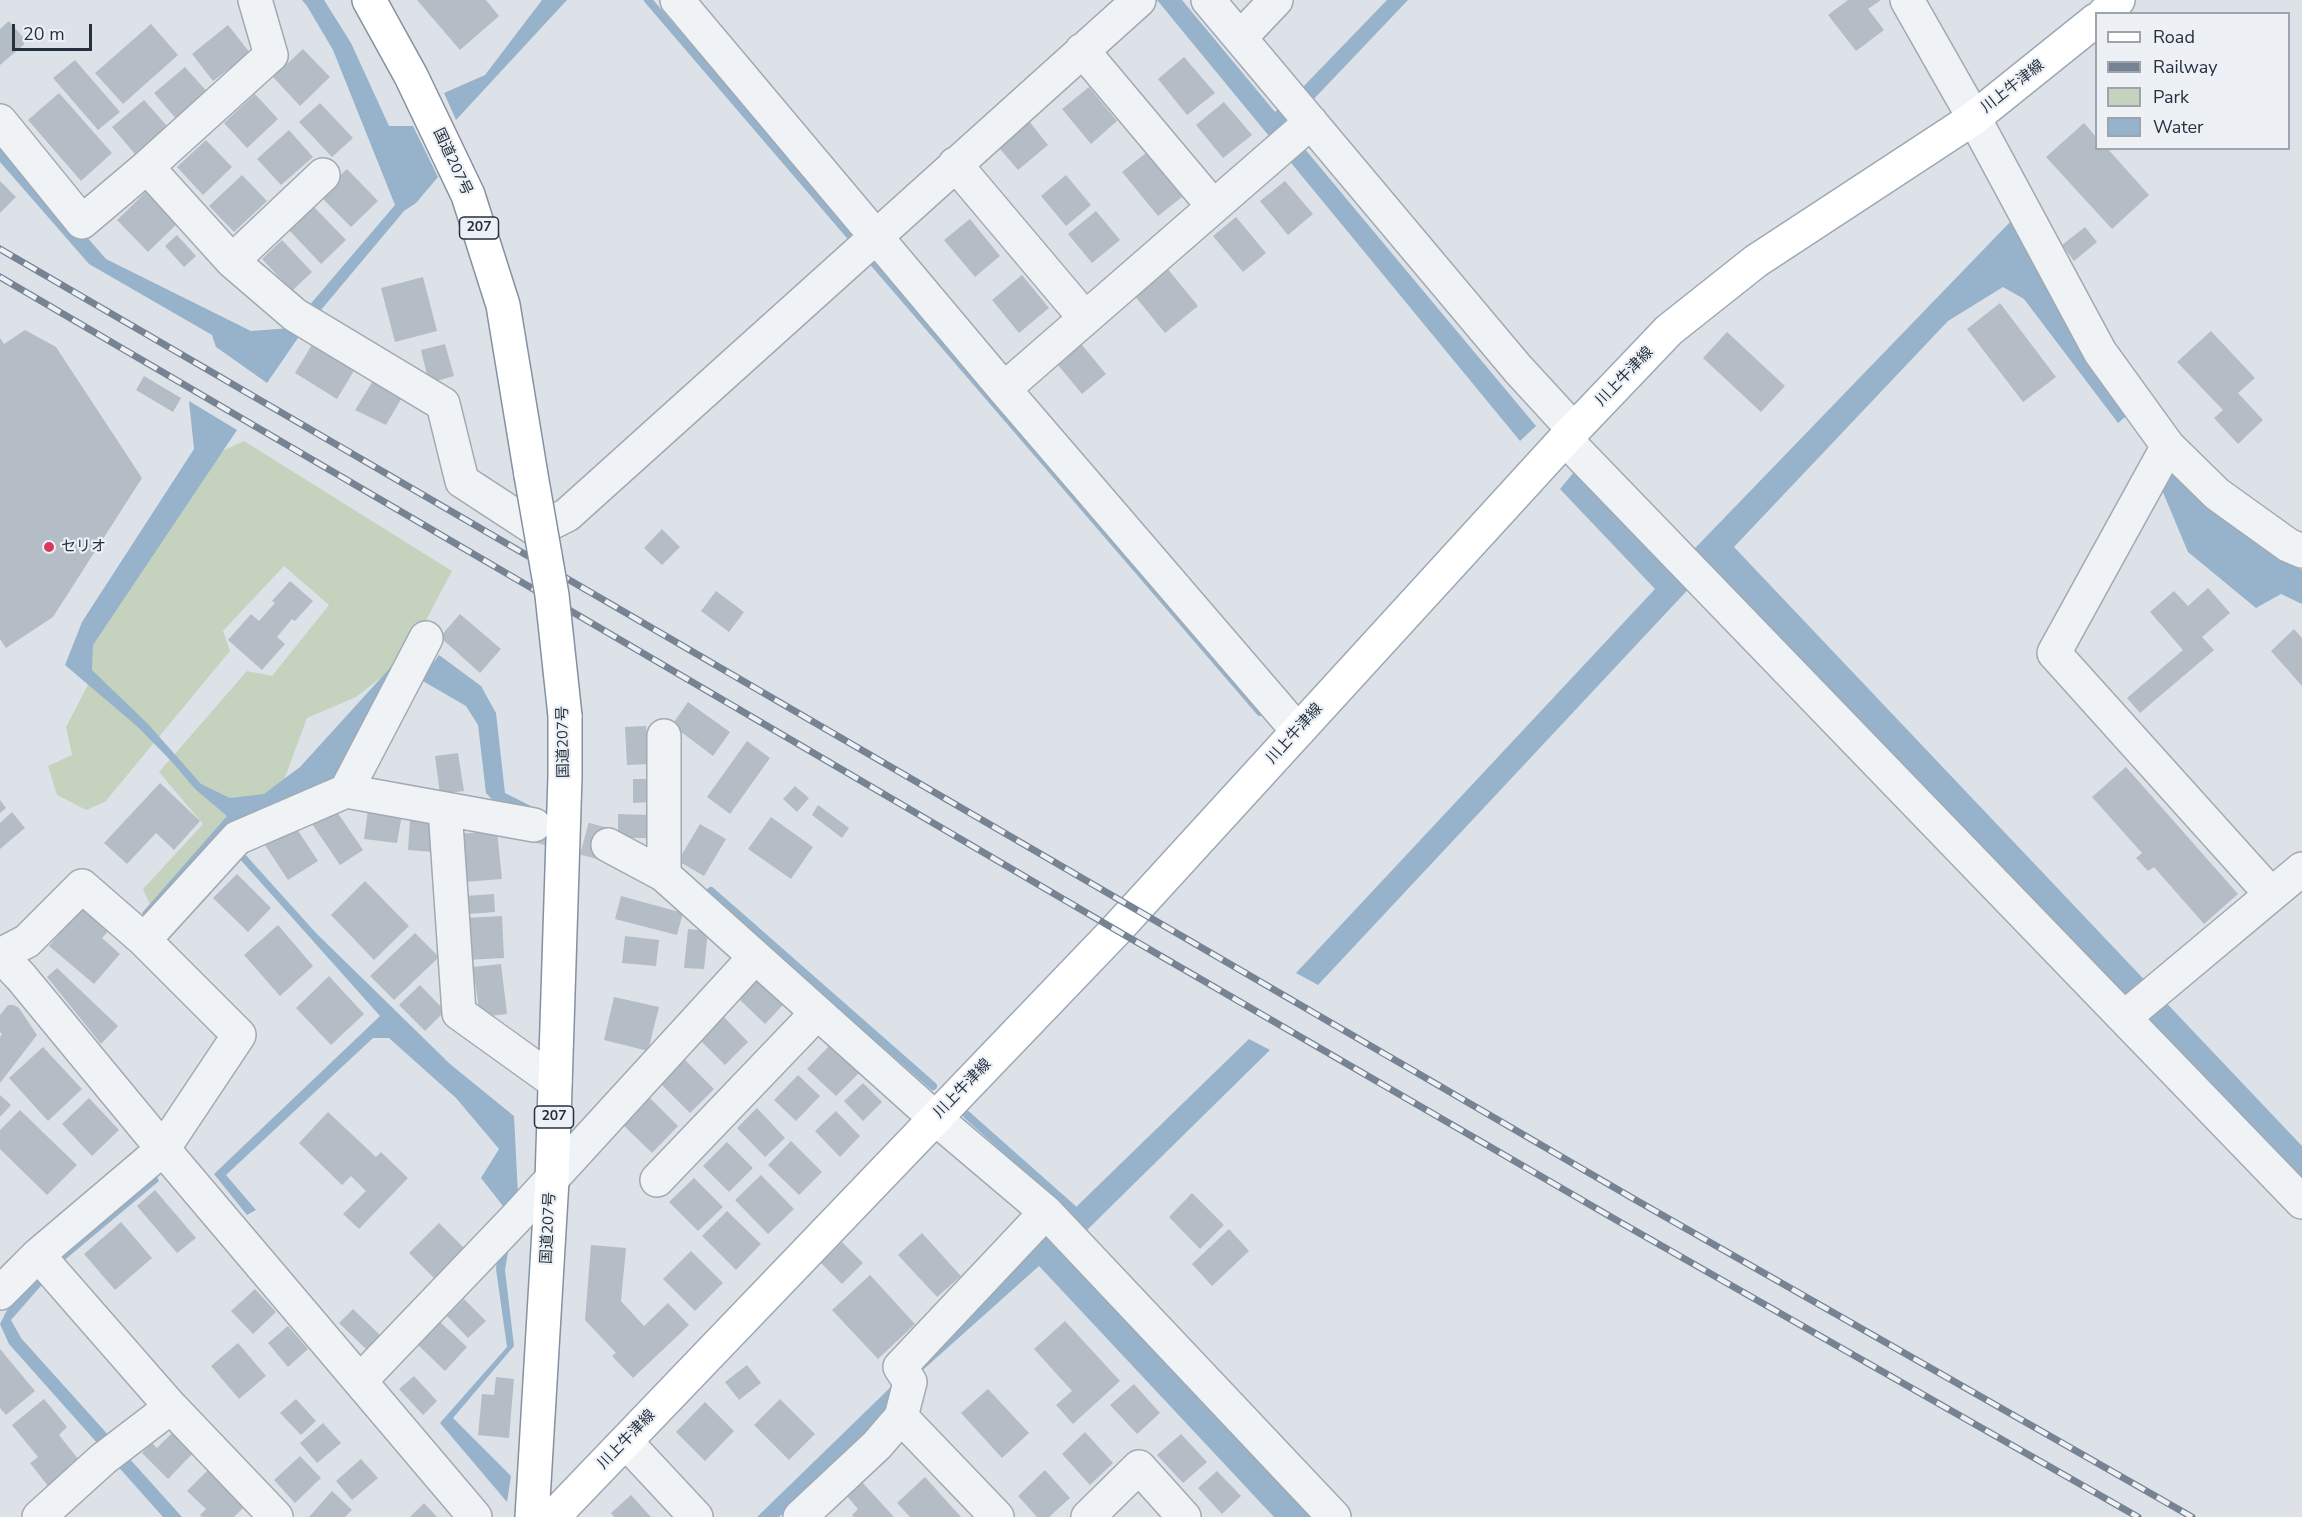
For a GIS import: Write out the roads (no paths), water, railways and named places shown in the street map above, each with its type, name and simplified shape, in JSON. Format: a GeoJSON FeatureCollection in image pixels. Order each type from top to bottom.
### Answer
{"type":"FeatureCollection","features":[{"type":"Feature","properties":{"kind":"main road","name":"国道207号"},"geometry":{"type":"LineString","coordinates":[[369,0],[411,76],[468,195],[504,305],[552,595],[565,716],[565,776],[552,1180],[532,1517]]}},
{"type":"Feature","properties":{"kind":"main road"},"geometry":{"type":"LineString","coordinates":[[2106,12],[2118,0]]}},
{"type":"Feature","properties":{"kind":"main road","name":"川上牛津線"},"geometry":{"type":"LineString","coordinates":[[553,1517],[1122,923],[1570,434],[1669,330],[1756,261],[1974,118],[2095,22]]}},
{"type":"Feature","properties":{"kind":"street"},"geometry":{"type":"LineString","coordinates":[[0,121],[82,222],[147,167],[271,55],[255,0]]}},
{"type":"Feature","properties":{"kind":"street"},"geometry":{"type":"LineString","coordinates":[[677,0],[864,247],[1004,388],[1298,730]]}},
{"type":"Feature","properties":{"kind":"street"},"geometry":{"type":"LineString","coordinates":[[147,167],[232,261],[304,321],[443,404],[462,481],[537,530],[567,515],[1138,0]]}},
{"type":"Feature","properties":{"kind":"street"},"geometry":{"type":"LineString","coordinates":[[1208,0],[1570,434],[1677,554],[2302,1202]]}},
{"type":"Feature","properties":{"kind":"street"},"geometry":{"type":"LineString","coordinates":[[1240,38],[1276,0]]}},
{"type":"Feature","properties":{"kind":"street"},"geometry":{"type":"LineString","coordinates":[[1907,0],[1974,118],[2100,352],[2168,446],[2217,494],[2288,545],[2302,552]]}},
{"type":"Feature","properties":{"kind":"street"},"geometry":{"type":"LineString","coordinates":[[1082,50],[1213,206]]}},
{"type":"Feature","properties":{"kind":"street"},"geometry":{"type":"LineString","coordinates":[[1004,388],[1311,122]]}},
{"type":"Feature","properties":{"kind":"street"},"geometry":{"type":"LineString","coordinates":[[955,164],[1085,318]]}},
{"type":"Feature","properties":{"kind":"street"},"geometry":{"type":"LineString","coordinates":[[232,261],[323,175]]}},
{"type":"Feature","properties":{"kind":"street"},"geometry":{"type":"LineString","coordinates":[[2168,446],[2054,653],[2271,894]]}},
{"type":"Feature","properties":{"kind":"street"},"geometry":{"type":"LineString","coordinates":[[346,791],[426,638]]}},
{"type":"Feature","properties":{"kind":"street"},"geometry":{"type":"LineString","coordinates":[[664,736],[664,875]]}},
{"type":"Feature","properties":{"kind":"street"},"geometry":{"type":"LineString","coordinates":[[144,940],[237,838],[346,791],[534,825]]}},
{"type":"Feature","properties":{"kind":"street"},"geometry":{"type":"LineString","coordinates":[[445,809],[459,1013],[555,1082]]}},
{"type":"Feature","properties":{"kind":"street"},"geometry":{"type":"LineString","coordinates":[[608,845],[664,875],[935,1118],[1046,1212],[1334,1517]]}},
{"type":"Feature","properties":{"kind":"street"},"geometry":{"type":"LineString","coordinates":[[2125,1017],[2302,869]]}},
{"type":"Feature","properties":{"kind":"street"},"geometry":{"type":"LineString","coordinates":[[0,1293],[48,1267],[163,1149],[239,1035],[144,940],[82,886],[27,941],[0,955],[21,977],[163,1149],[475,1517]]}},
{"type":"Feature","properties":{"kind":"street"},"geometry":{"type":"LineString","coordinates":[[360,1381],[552,1180],[755,957]]}},
{"type":"Feature","properties":{"kind":"street"},"geometry":{"type":"LineString","coordinates":[[657,1179],[817,1013]]}},
{"type":"Feature","properties":{"kind":"street"},"geometry":{"type":"LineString","coordinates":[[805,1515],[877,1445],[901,1417],[910,1382],[900,1366],[1046,1212]]}},
{"type":"Feature","properties":{"kind":"street"},"geometry":{"type":"LineString","coordinates":[[48,1267],[171,1407],[276,1517]]}},
{"type":"Feature","properties":{"kind":"street"},"geometry":{"type":"LineString","coordinates":[[39,1517],[113,1452],[171,1407]]}},
{"type":"Feature","properties":{"kind":"street"},"geometry":{"type":"LineString","coordinates":[[901,1417],[997,1517]]}},
{"type":"Feature","properties":{"kind":"street"},"geometry":{"type":"LineString","coordinates":[[626,1442],[696,1517]]}},
{"type":"Feature","properties":{"kind":"street"},"geometry":{"type":"LineString","coordinates":[[1088,1517],[1139,1467],[1184,1517]]}},
{"type":"Feature","properties":{"kind":"water"},"geometry":{"type":"Polygon","coordinates":[[[302,0],[324,0],[351,43],[389,126],[413,126],[438,177],[416,203],[404,211],[300,335],[267,383],[216,347],[212,335],[89,264],[0,162],[0,137],[106,259],[251,331],[290,328],[395,205],[333,50],[302,0]]]}},
{"type":"Feature","properties":{"kind":"water"},"geometry":{"type":"Polygon","coordinates":[[[542,0],[567,0],[456,120],[444,93],[485,75],[542,0]]]}},
{"type":"Feature","properties":{"kind":"water"},"geometry":{"type":"Polygon","coordinates":[[[1157,0],[1182,0],[1275,112],[1301,89],[1387,0],[1408,0],[1311,102],[1284,124],[1536,426],[1520,441],[1157,0]]]}},
{"type":"Feature","properties":{"kind":"water"},"geometry":{"type":"Polygon","coordinates":[[[2012,220],[2130,413],[2118,423],[2024,299],[2003,287],[1948,321],[1734,547],[2302,1146],[2302,1180],[1711,565],[1318,985],[1296,973],[1655,589],[1560,489],[1574,472],[1672,572],[2012,220]]]}},
{"type":"Feature","properties":{"kind":"water"},"geometry":{"type":"Polygon","coordinates":[[[189,401],[237,430],[93,645],[92,670],[148,724],[201,784],[230,798],[264,794],[300,767],[410,646],[338,775],[147,919],[142,913],[227,816],[195,789],[139,728],[65,665],[82,622],[194,449],[189,401]]]}},
{"type":"Feature","properties":{"kind":"water"},"geometry":{"type":"Polygon","coordinates":[[[2173,471],[2217,513],[2277,558],[2302,570],[2302,604],[2281,594],[2256,608],[2188,552],[2159,483],[2173,471]]]}},
{"type":"Feature","properties":{"kind":"water"},"geometry":{"type":"Polygon","coordinates":[[[439,655],[481,686],[496,713],[505,793],[531,806],[529,812],[500,808],[486,793],[478,725],[466,706],[421,680],[439,655]]]}},
{"type":"Feature","properties":{"kind":"water"},"geometry":{"type":"Polygon","coordinates":[[[243,852],[316,933],[450,1064],[514,1116],[518,1195],[505,1270],[514,1346],[453,1418],[511,1476],[507,1502],[440,1423],[507,1347],[496,1269],[503,1206],[481,1178],[499,1149],[456,1098],[389,1038],[373,1038],[226,1175],[256,1210],[247,1215],[214,1174],[380,1016],[238,857],[243,852]]]}},
{"type":"Feature","properties":{"kind":"water"},"geometry":{"type":"Polygon","coordinates":[[[1249,1039],[1270,1050],[1087,1230],[1078,1223],[1313,1517],[1274,1517],[1039,1266],[896,1394],[870,1438],[779,1517],[757,1517],[1249,1039]]]}},
{"type":"Feature","properties":{"kind":"water"},"geometry":{"type":"Polygon","coordinates":[[[157,1177],[159,1181],[61,1263],[11,1320],[21,1338],[182,1517],[163,1517],[9,1344],[0,1324],[7,1310],[64,1250],[157,1177]]]}},
{"type":"Feature","properties":{"kind":"waterway"},"geometry":{"type":"LineString","coordinates":[[648,0],[858,245]]}},
{"type":"Feature","properties":{"kind":"waterway"},"geometry":{"type":"LineString","coordinates":[[867,255],[1260,712]]}},
{"type":"Feature","properties":{"kind":"waterway"},"geometry":{"type":"LineString","coordinates":[[711,891],[933,1086]]}},
{"type":"Feature","properties":{"kind":"waterway"},"geometry":{"type":"LineString","coordinates":[[967,1115],[1073,1209]]}},
{"type":"Feature","properties":{"kind":"tunnel"},"geometry":{"type":"LineString","coordinates":[[537,826],[608,845]]}},
{"type":"Feature","properties":{"kind":"railway"},"geometry":{"type":"LineString","coordinates":[[0,249],[1634,1199],[2192,1517]]}},
{"type":"Feature","properties":{"kind":"railway"},"geometry":{"type":"LineString","coordinates":[[0,277],[1116,930],[1618,1221],[2138,1517]]}},
{"type":"Feature","properties":{"kind":"place","name":"セリオ"},"geometry":{"type":"Point","coordinates":[49,547]}}]}
